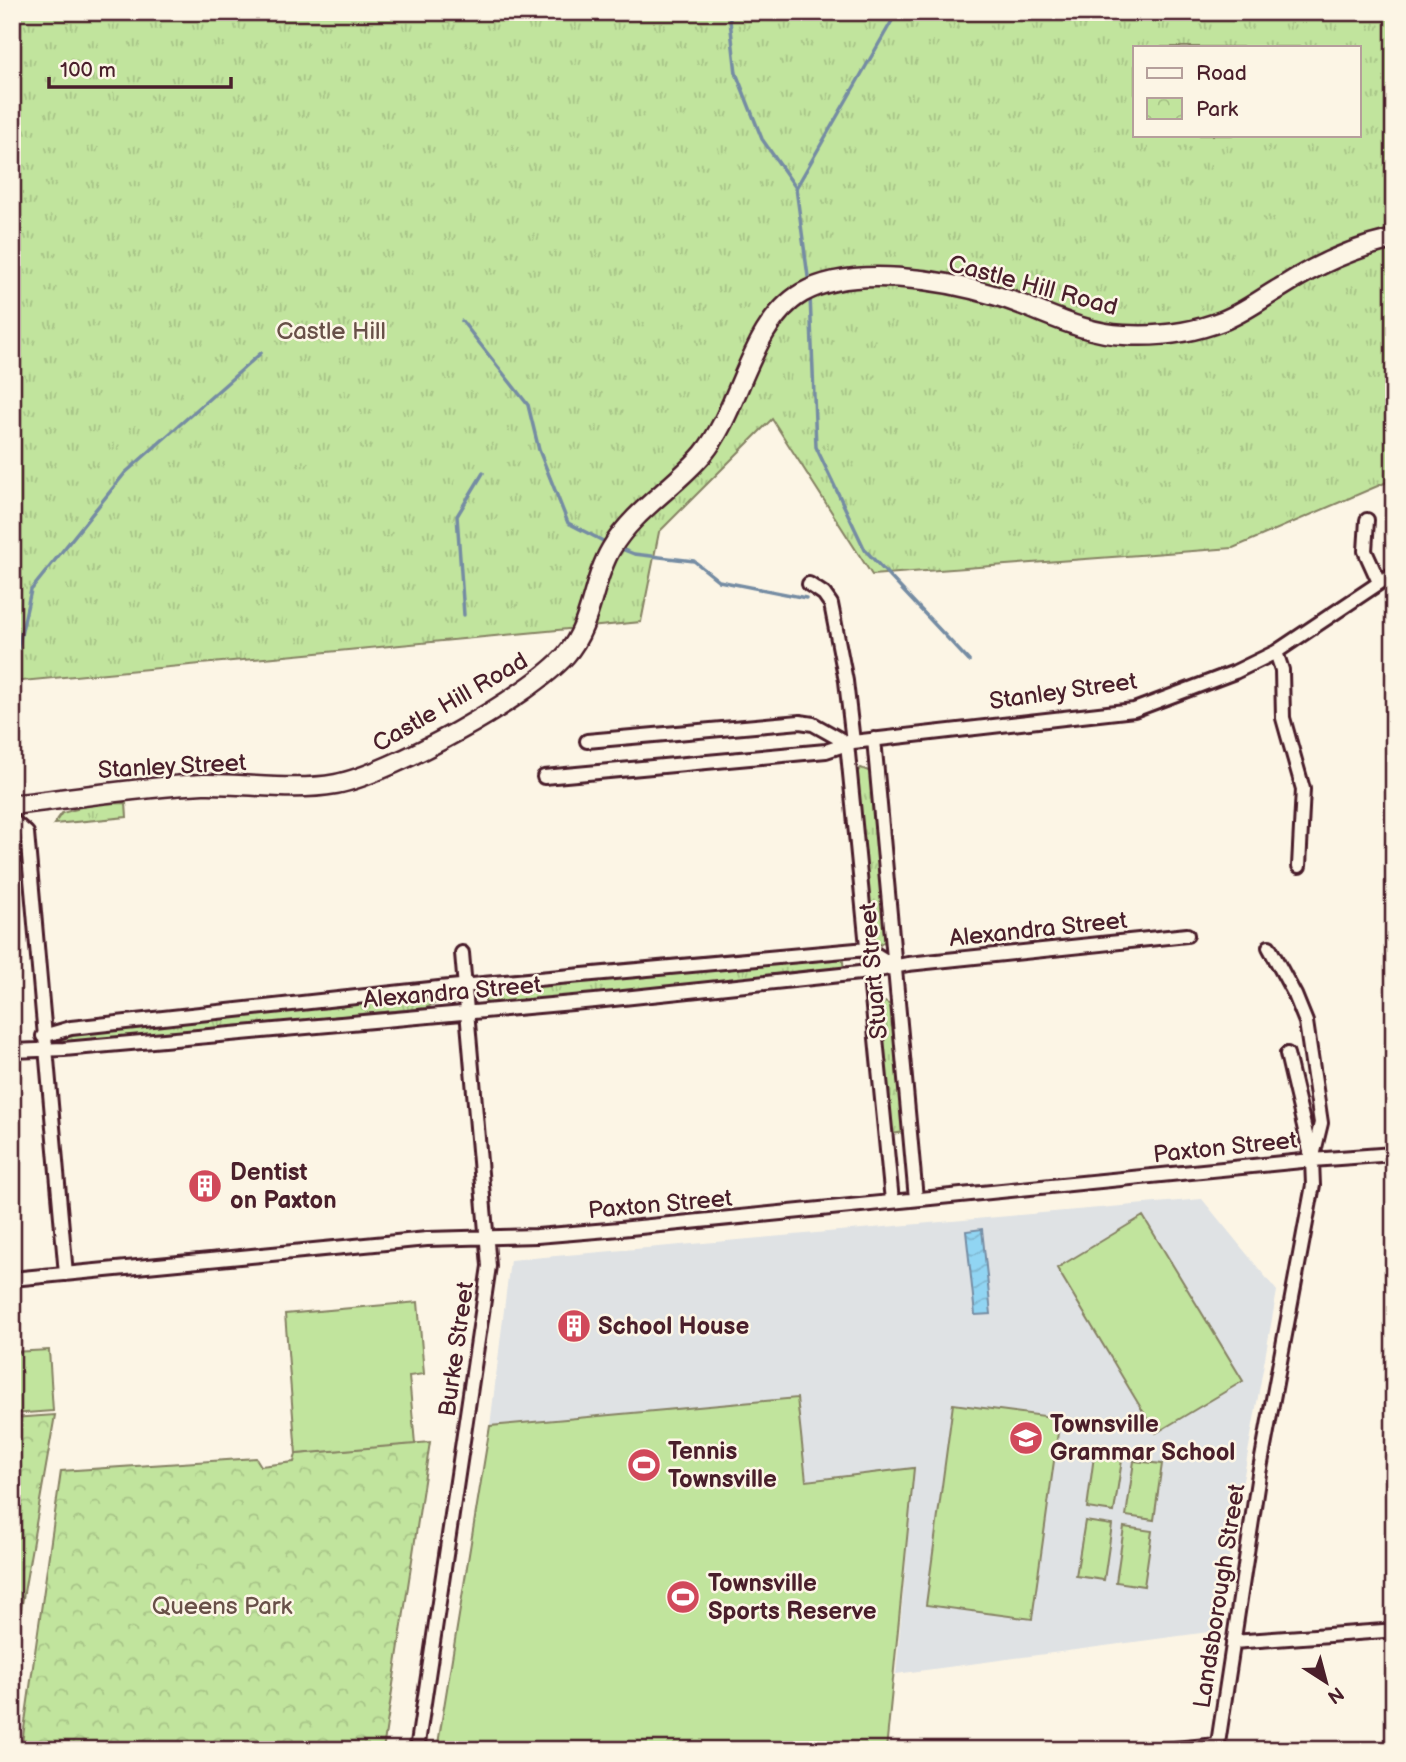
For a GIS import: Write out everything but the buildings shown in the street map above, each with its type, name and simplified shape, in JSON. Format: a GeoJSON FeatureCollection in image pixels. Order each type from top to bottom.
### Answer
{"type":"FeatureCollection","features":[{"type":"Feature","properties":{"kind":"main road","name":"Castle Hill Road"},"geometry":{"type":"LineString","coordinates":[[336,784],[378,771],[508,702],[546,676],[563,659],[578,641],[610,551],[638,516],[706,451],[720,432],[767,330],[789,301],[803,292],[842,279],[870,276],[924,282],[999,297],[1103,333],[1165,334],[1201,328],[1226,320],[1327,260],[1394,239]]}},
{"type":"Feature","properties":{"kind":"main road","name":"Stanley Street"},"geometry":{"type":"LineString","coordinates":[[12,805],[156,787],[336,784]]}},
{"type":"Feature","properties":{"kind":"street"},"geometry":{"type":"LineString","coordinates":[[1367,520],[1365,551],[1379,582]]}},
{"type":"Feature","properties":{"kind":"street","name":"Stanley Street"},"geometry":{"type":"LineString","coordinates":[[544,777],[826,751],[850,742],[1133,710],[1235,672],[1276,652],[1394,573]]}},
{"type":"Feature","properties":{"kind":"street","name":"Stuart Street"},"geometry":{"type":"LineString","coordinates":[[809,584],[824,594],[831,604],[846,681],[869,972],[892,1201]]}},
{"type":"Feature","properties":{"kind":"street"},"geometry":{"type":"LineString","coordinates":[[1276,652],[1282,670],[1283,718],[1303,789],[1299,866]]}},
{"type":"Feature","properties":{"kind":"street"},"geometry":{"type":"LineString","coordinates":[[587,741],[800,722],[813,724],[850,742]]}},
{"type":"Feature","properties":{"kind":"street","name":"Stuart Street"},"geometry":{"type":"LineString","coordinates":[[874,739],[916,1199]]}},
{"type":"Feature","properties":{"kind":"street"},"geometry":{"type":"LineString","coordinates":[[12,820],[26,833],[66,1274]]}},
{"type":"Feature","properties":{"kind":"street","name":"Alexandra Street"},"geometry":{"type":"LineString","coordinates":[[44,1042],[465,1013],[869,972],[893,965],[1187,935]]}},
{"type":"Feature","properties":{"kind":"street","name":"Landsborough Street"},"geometry":{"type":"LineString","coordinates":[[1269,947],[1306,1022],[1321,1123],[1312,1160]]}},
{"type":"Feature","properties":{"kind":"street"},"geometry":{"type":"LineString","coordinates":[[867,949],[893,965]]}},
{"type":"Feature","properties":{"kind":"street","name":"Alexandra Street"},"geometry":{"type":"LineString","coordinates":[[12,1051],[85,1026],[867,949]]}},
{"type":"Feature","properties":{"kind":"street","name":"Burke Street"},"geometry":{"type":"LineString","coordinates":[[417,1750],[489,1266],[465,1013],[462,953]]}},
{"type":"Feature","properties":{"kind":"street","name":"Landsborough Street"},"geometry":{"type":"LineString","coordinates":[[1217,1747],[1259,1474],[1313,1185],[1312,1160],[1287,1054]]}},
{"type":"Feature","properties":{"kind":"street","name":"Paxton Street"},"geometry":{"type":"LineString","coordinates":[[12,1279],[427,1239],[569,1233],[1394,1154]]}},
{"type":"Feature","properties":{"kind":"street"},"geometry":{"type":"LineString","coordinates":[[1233,1642],[1384,1631]]}},
{"type":"Feature","properties":{"kind":"street"},"geometry":{"type":"LineString","coordinates":[[1163,1750],[1217,1747]]}},
{"type":"Feature","properties":{"kind":"shaded area","name":"Townsville Grammar School"},"geometry":{"type":"Polygon","coordinates":[[[1202,1199],[1277,1291],[1216,1631],[896,1674],[914,1469],[806,1481],[797,1399],[490,1426],[510,1260],[1202,1199]]]}},
{"type":"Feature","properties":{"kind":"green space","name":"Castle Hill"},"geometry":{"type":"Polygon","coordinates":[[[12,12],[1394,12],[1394,479],[1233,548],[872,575],[772,419],[659,532],[641,622],[12,682],[12,12]]]}},
{"type":"Feature","properties":{"kind":"green space"},"geometry":{"type":"Polygon","coordinates":[[[861,768],[871,772],[887,939],[880,945],[872,939],[855,774],[861,768]]]}},
{"type":"Feature","properties":{"kind":"green space"},"geometry":{"type":"Polygon","coordinates":[[[126,803],[127,817],[54,824],[62,813],[77,809],[77,804],[126,803]]]}},
{"type":"Feature","properties":{"kind":"green space"},"geometry":{"type":"Polygon","coordinates":[[[842,955],[844,969],[511,1003],[488,1004],[485,1001],[485,996],[495,990],[842,955]]]}},
{"type":"Feature","properties":{"kind":"green space"},"geometry":{"type":"Polygon","coordinates":[[[435,995],[437,1002],[426,1008],[74,1042],[55,1039],[85,1029],[435,995]]]}},
{"type":"Feature","properties":{"kind":"green space"},"geometry":{"type":"Polygon","coordinates":[[[885,1002],[892,1006],[905,1132],[891,1134],[879,1006],[885,1002]]]}},
{"type":"Feature","properties":{"kind":"green space"},"geometry":{"type":"Polygon","coordinates":[[[1143,1216],[1243,1381],[1156,1433],[1057,1268],[1143,1216]]]}},
{"type":"Feature","properties":{"kind":"green space"},"geometry":{"type":"Polygon","coordinates":[[[418,1302],[424,1374],[409,1376],[415,1444],[296,1454],[285,1314],[418,1302]]]}},
{"type":"Feature","properties":{"kind":"green space"},"geometry":{"type":"Polygon","coordinates":[[[49,1350],[53,1411],[12,1414],[12,1352],[49,1350]]]}},
{"type":"Feature","properties":{"kind":"green space","name":"Townsville Sports Reserve"},"geometry":{"type":"Polygon","coordinates":[[[797,1398],[806,1481],[914,1468],[886,1750],[437,1750],[490,1426],[797,1398]]]}},
{"type":"Feature","properties":{"kind":"green space"},"geometry":{"type":"Polygon","coordinates":[[[953,1404],[1060,1418],[1032,1619],[926,1605],[953,1404]]]}},
{"type":"Feature","properties":{"kind":"green space"},"geometry":{"type":"Polygon","coordinates":[[[55,1415],[12,1661],[12,1418],[55,1415]]]}},
{"type":"Feature","properties":{"kind":"green space","name":"Queens Park"},"geometry":{"type":"Polygon","coordinates":[[[430,1442],[383,1750],[21,1750],[61,1471],[256,1458],[261,1466],[294,1462],[296,1454],[430,1442]]]}},
{"type":"Feature","properties":{"kind":"green space"},"geometry":{"type":"Polygon","coordinates":[[[1094,1456],[1122,1460],[1114,1512],[1087,1508],[1094,1456]]]}},
{"type":"Feature","properties":{"kind":"green space"},"geometry":{"type":"Polygon","coordinates":[[[1134,1461],[1162,1464],[1154,1520],[1126,1516],[1134,1461]]]}},
{"type":"Feature","properties":{"kind":"green space"},"geometry":{"type":"Polygon","coordinates":[[[1085,1521],[1112,1525],[1104,1580],[1076,1576],[1085,1521]]]}},
{"type":"Feature","properties":{"kind":"green space"},"geometry":{"type":"Polygon","coordinates":[[[1124,1527],[1152,1531],[1144,1586],[1116,1582],[1124,1527]]]}},
{"type":"Feature","properties":{"kind":"water"},"geometry":{"type":"Polygon","coordinates":[[[982,1229],[991,1314],[975,1315],[966,1231],[982,1229]]]}},
{"type":"Feature","properties":{"kind":"waterway"},"geometry":{"type":"LineString","coordinates":[[729,12],[736,73],[762,139],[796,188],[809,284]]}},
{"type":"Feature","properties":{"kind":"waterway"},"geometry":{"type":"LineString","coordinates":[[796,188],[897,12]]}},
{"type":"Feature","properties":{"kind":"waterway"},"geometry":{"type":"LineString","coordinates":[[810,295],[816,447],[865,550],[969,661]]}},
{"type":"Feature","properties":{"kind":"waterway"},"geometry":{"type":"LineString","coordinates":[[462,321],[528,405],[539,450],[568,523],[609,544]]}},
{"type":"Feature","properties":{"kind":"waterway"},"geometry":{"type":"LineString","coordinates":[[12,675],[31,590],[125,473],[261,353]]}},
{"type":"Feature","properties":{"kind":"waterway"},"geometry":{"type":"LineString","coordinates":[[464,615],[457,516],[483,473]]}},
{"type":"Feature","properties":{"kind":"waterway"},"geometry":{"type":"LineString","coordinates":[[619,548],[634,554],[694,561],[719,581],[806,598]]}},
{"type":"Feature","properties":{"kind":"place","name":"Dentist on Paxton"},"geometry":{"type":"Point","coordinates":[205,1186]}},
{"type":"Feature","properties":{"kind":"place","name":"School House"},"geometry":{"type":"Point","coordinates":[574,1326]}},
{"type":"Feature","properties":{"kind":"place","name":"Townsville Grammar School"},"geometry":{"type":"Point","coordinates":[1026,1438]}},
{"type":"Feature","properties":{"kind":"place","name":"Tennis Townsville"},"geometry":{"type":"Point","coordinates":[644,1465]}},
{"type":"Feature","properties":{"kind":"place","name":"Townsville Sports Reserve"},"geometry":{"type":"Point","coordinates":[683,1597]}}]}
